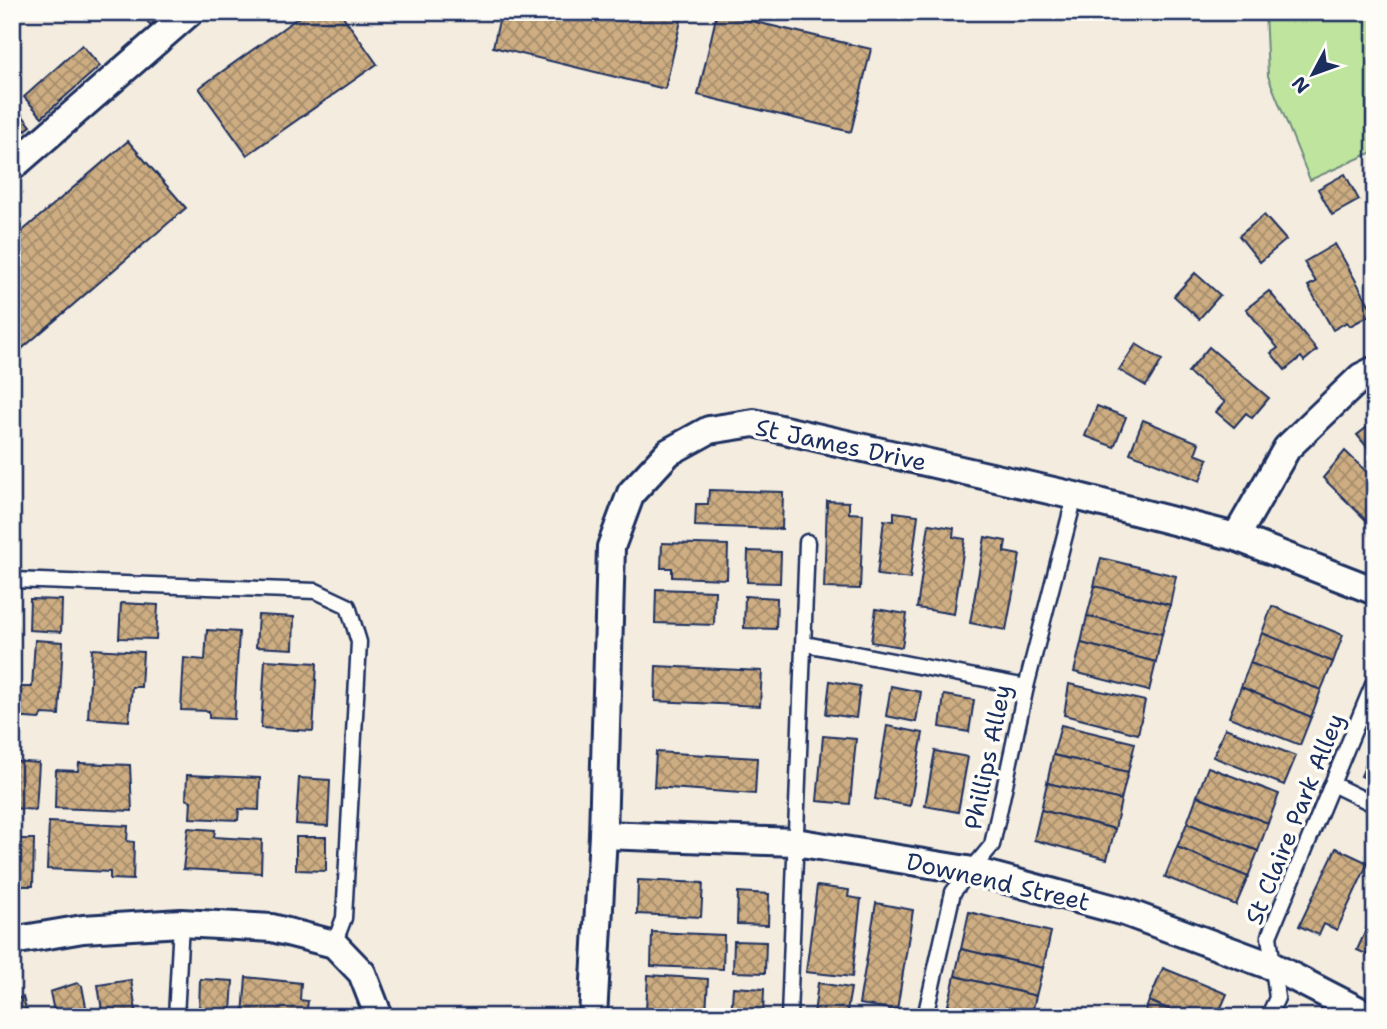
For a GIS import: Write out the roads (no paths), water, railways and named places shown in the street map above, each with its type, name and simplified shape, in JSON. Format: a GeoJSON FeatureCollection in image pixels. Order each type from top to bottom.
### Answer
{"type":"FeatureCollection","features":[{"type":"Feature","properties":{"kind":"street"},"geometry":{"type":"LineString","coordinates":[[12,167],[191,12]]}},
{"type":"Feature","properties":{"kind":"street"},"geometry":{"type":"LineString","coordinates":[[1236,537],[1287,448],[1361,377],[1375,370]]}},
{"type":"Feature","properties":{"kind":"street","name":"St James Drive"},"geometry":{"type":"LineString","coordinates":[[593,1017],[603,835],[611,547],[631,493],[669,452],[709,430],[754,423],[1075,496],[1236,537],[1375,591]]}},
{"type":"Feature","properties":{"kind":"street","name":"Downend Street"},"geometry":{"type":"LineString","coordinates":[[603,835],[794,842],[973,871],[1125,912],[1275,967],[1371,1017]]}},
{"type":"Feature","properties":{"kind":"street"},"geometry":{"type":"LineString","coordinates":[[12,941],[83,929],[181,923],[272,928],[334,944],[362,973],[376,1009],[375,1017]]}},
{"type":"Feature","properties":{"kind":"lane","name":"Phillips Alley"},"geometry":{"type":"LineString","coordinates":[[925,1017],[953,892],[992,845],[1026,687],[1075,496]]}},
{"type":"Feature","properties":{"kind":"lane"},"geometry":{"type":"LineString","coordinates":[[789,1017],[807,542]]}},
{"type":"Feature","properties":{"kind":"lane"},"geometry":{"type":"LineString","coordinates":[[12,580],[316,592],[348,606],[359,642],[344,912],[334,944]]}},
{"type":"Feature","properties":{"kind":"lane"},"geometry":{"type":"LineString","coordinates":[[805,644],[1026,687]]}},
{"type":"Feature","properties":{"kind":"lane","name":"St Claire Park Alley"},"geometry":{"type":"LineString","coordinates":[[1269,1017],[1277,998],[1269,936],[1375,680]]}},
{"type":"Feature","properties":{"kind":"lane"},"geometry":{"type":"LineString","coordinates":[[1332,784],[1375,804]]}},
{"type":"Feature","properties":{"kind":"lane"},"geometry":{"type":"LineString","coordinates":[[176,1017],[181,923]]}}]}
